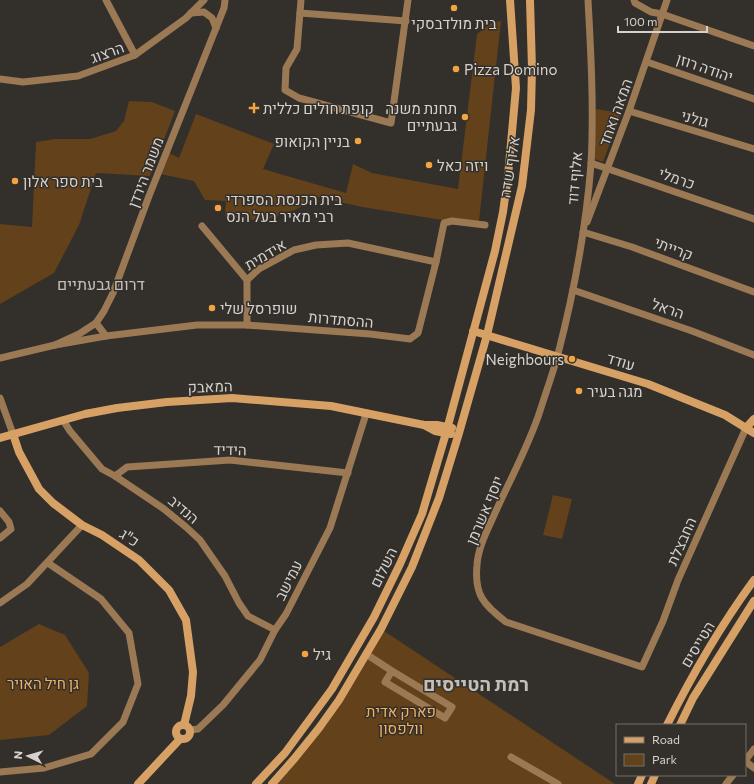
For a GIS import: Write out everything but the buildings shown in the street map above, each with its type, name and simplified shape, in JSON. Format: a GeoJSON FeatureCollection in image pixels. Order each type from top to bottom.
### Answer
{"type":"FeatureCollection","features":[{"type":"Feature","properties":{"kind":"main road","name":"אלוף שדה"},"geometry":{"type":"LineString","coordinates":[[473,331],[495,251],[508,176],[516,88],[510,0]]}},
{"type":"Feature","properties":{"kind":"main road","name":"אלוף שדה"},"geometry":{"type":"LineString","coordinates":[[487,335],[519,200],[527,152],[531,110],[532,68],[530,0]]}},
{"type":"Feature","properties":{"kind":"main road","name":"עודד"},"geometry":{"type":"LineString","coordinates":[[473,331],[648,384],[725,415],[754,432]]}},
{"type":"Feature","properties":{"kind":"main road","name":"השלום"},"geometry":{"type":"LineString","coordinates":[[256,784],[285,753],[332,689],[374,616],[400,564],[422,514],[447,430],[473,331]]}},
{"type":"Feature","properties":{"kind":"main road","name":"השלום"},"geometry":{"type":"LineString","coordinates":[[272,784],[294,759],[338,700],[381,630],[412,567],[437,504],[459,434],[487,335]]}},
{"type":"Feature","properties":{"kind":"main road","name":"המאבק"},"geometry":{"type":"LineString","coordinates":[[0,438],[63,420],[117,408],[167,402],[232,398],[331,406],[424,425],[436,425],[447,430],[454,429],[459,434]]}},
{"type":"Feature","properties":{"kind":"main road"},"geometry":{"type":"LineString","coordinates":[[746,428],[754,419]]}},
{"type":"Feature","properties":{"kind":"main road","name":"כ\"ג"},"geometry":{"type":"LineString","coordinates":[[13,434],[19,452],[39,489],[53,503],[82,525],[102,535],[139,560],[169,590],[186,620],[193,672],[187,728],[179,727],[176,731],[177,736],[180,739],[138,784]]}},
{"type":"Feature","properties":{"kind":"main road","name":"הטייסים"},"geometry":{"type":"LineString","coordinates":[[668,724],[683,693],[739,600],[754,580]]}},
{"type":"Feature","properties":{"kind":"main road","name":"הטייסים"},"geometry":{"type":"LineString","coordinates":[[680,724],[693,698],[754,601]]}},
{"type":"Feature","properties":{"kind":"street"},"geometry":{"type":"LineString","coordinates":[[106,0],[135,55]]}},
{"type":"Feature","properties":{"kind":"street","name":"הרצוג"},"geometry":{"type":"LineString","coordinates":[[0,79],[23,82],[78,76],[135,55],[191,13],[204,0]]}},
{"type":"Feature","properties":{"kind":"street","name":"משמר הירדן"},"geometry":{"type":"LineString","coordinates":[[93,325],[104,311],[113,293],[149,196],[224,8],[225,0]]}},
{"type":"Feature","properties":{"kind":"street","name":"משמר הירדן"},"geometry":{"type":"LineString","coordinates":[[216,28],[230,0]]}},
{"type":"Feature","properties":{"kind":"street"},"geometry":{"type":"LineString","coordinates":[[301,0],[297,48],[286,68],[285,90],[299,98],[391,123],[408,0]]}},
{"type":"Feature","properties":{"kind":"street","name":"אלוף דוד"},"geometry":{"type":"LineString","coordinates":[[558,356],[573,290],[583,232],[591,163],[592,68],[588,0]]}},
{"type":"Feature","properties":{"kind":"street"},"geometry":{"type":"LineString","coordinates":[[634,0],[635,3],[651,12],[662,14],[754,46]]}},
{"type":"Feature","properties":{"kind":"street","name":"המאה ואחד"},"geometry":{"type":"LineString","coordinates":[[583,232],[647,62],[667,0]]}},
{"type":"Feature","properties":{"kind":"street"},"geometry":{"type":"LineString","coordinates":[[191,13],[204,12],[212,18],[216,28]]}},
{"type":"Feature","properties":{"kind":"street"},"geometry":{"type":"LineString","coordinates":[[300,13],[406,21]]}},
{"type":"Feature","properties":{"kind":"street","name":"יהודה רוזן"},"geometry":{"type":"LineString","coordinates":[[647,62],[754,98]]}},
{"type":"Feature","properties":{"kind":"street","name":"גולני"},"geometry":{"type":"LineString","coordinates":[[629,111],[754,149]]}},
{"type":"Feature","properties":{"kind":"street","name":"כרמלי"},"geometry":{"type":"LineString","coordinates":[[591,163],[754,219]]}},
{"type":"Feature","properties":{"kind":"street","name":"ההסתדרות"},"geometry":{"type":"LineString","coordinates":[[0,358],[97,337],[197,325],[247,325],[370,334],[410,339],[418,333],[444,223],[452,221],[485,225]]}},
{"type":"Feature","properties":{"kind":"street"},"geometry":{"type":"LineString","coordinates":[[202,226],[247,280]]}},
{"type":"Feature","properties":{"kind":"street","name":"קרייתי"},"geometry":{"type":"LineString","coordinates":[[583,232],[632,247],[754,292]]}},
{"type":"Feature","properties":{"kind":"street","name":"אידמית"},"geometry":{"type":"LineString","coordinates":[[247,325],[247,280],[259,269],[294,250],[316,245],[348,243],[436,262]]}},
{"type":"Feature","properties":{"kind":"street","name":"הראל"},"geometry":{"type":"LineString","coordinates":[[573,290],[692,331],[754,355]]}},
{"type":"Feature","properties":{"kind":"street"},"geometry":{"type":"LineString","coordinates":[[93,325],[106,336]]}},
{"type":"Feature","properties":{"kind":"street"},"geometry":{"type":"LineString","coordinates":[[93,325],[97,337]]}},
{"type":"Feature","properties":{"kind":"street","name":"ההסתדרות"},"geometry":{"type":"LineString","coordinates":[[55,345],[79,334],[93,325]]}},
{"type":"Feature","properties":{"kind":"street","name":"יוסף אשרמן"},"geometry":{"type":"LineString","coordinates":[[558,356],[537,420],[483,542],[477,564],[476,580],[479,594],[489,609],[506,622],[642,667]]}},
{"type":"Feature","properties":{"kind":"street","name":"כ\"ג"},"geometry":{"type":"LineString","coordinates":[[0,398],[13,434]]}},
{"type":"Feature","properties":{"kind":"street","name":"עמישב"},"geometry":{"type":"LineString","coordinates":[[187,728],[198,729],[223,705],[260,660],[286,614],[330,528],[366,414]]}},
{"type":"Feature","properties":{"kind":"street","name":"הנדיב"},"geometry":{"type":"LineString","coordinates":[[63,420],[102,470],[115,476],[164,509],[186,526],[200,540],[225,576],[239,603],[248,616],[276,630]]}},
{"type":"Feature","properties":{"kind":"street","name":"החבצלת"},"geometry":{"type":"LineString","coordinates":[[642,667],[663,621],[678,580],[746,428]]}},
{"type":"Feature","properties":{"kind":"street","name":"הידיד"},"geometry":{"type":"LineString","coordinates":[[115,476],[127,467],[230,460],[348,473]]}},
{"type":"Feature","properties":{"kind":"street"},"geometry":{"type":"LineString","coordinates":[[0,512],[9,522],[11,529],[0,538]]}},
{"type":"Feature","properties":{"kind":"street"},"geometry":{"type":"LineString","coordinates":[[0,603],[28,584],[82,525]]}},
{"type":"Feature","properties":{"kind":"street"},"geometry":{"type":"LineString","coordinates":[[0,772],[44,768],[92,754],[123,722],[138,684],[129,633],[101,599],[48,563]]}},
{"type":"Feature","properties":{"kind":"street"},"geometry":{"type":"LineString","coordinates":[[366,654],[452,706],[445,718],[385,682],[392,671]]}},
{"type":"Feature","properties":{"kind":"street"},"geometry":{"type":"LineString","coordinates":[[746,760],[754,750]]}},
{"type":"Feature","properties":{"kind":"street"},"geometry":{"type":"LineString","coordinates":[[511,757],[558,784]]}},
{"type":"Feature","properties":{"kind":"street"},"geometry":{"type":"LineString","coordinates":[[746,762],[754,768]]}},
{"type":"Feature","properties":{"kind":"street"},"geometry":{"type":"LineString","coordinates":[[726,784],[732,776]]}},
{"type":"Feature","properties":{"kind":"green space"},"geometry":{"type":"Polygon","coordinates":[[[501,21],[479,221],[442,220],[362,207],[318,197],[295,210],[261,221],[225,216],[226,201],[205,200],[194,181],[160,174],[167,152],[179,158],[196,114],[274,144],[263,169],[346,193],[353,164],[372,173],[458,189],[477,34],[493,22],[501,21]]]}},
{"type":"Feature","properties":{"kind":"green space"},"geometry":{"type":"Polygon","coordinates":[[[129,101],[152,102],[175,111],[150,176],[96,173],[79,225],[54,273],[0,304],[0,224],[32,227],[36,142],[55,139],[90,139],[116,131],[124,121],[129,101]]]}},
{"type":"Feature","properties":{"kind":"green space"},"geometry":{"type":"Polygon","coordinates":[[[596,109],[621,113],[603,162],[594,159],[596,109]]]}},
{"type":"Feature","properties":{"kind":"green space"},"geometry":{"type":"Polygon","coordinates":[[[553,495],[572,499],[562,539],[543,535],[553,495]]]}},
{"type":"Feature","properties":{"kind":"green space","name":"גן חיל האויר"},"geometry":{"type":"Polygon","coordinates":[[[39,624],[65,635],[89,673],[87,706],[49,735],[0,740],[0,647],[39,624]]]}},
{"type":"Feature","properties":{"kind":"green space","name":"פארק אדית וולפסון"},"geometry":{"type":"Polygon","coordinates":[[[381,629],[615,784],[270,784],[319,728],[381,629]]]}},
{"type":"Feature","properties":{"kind":"place","name":"בית מולדבסקי"},"geometry":{"type":"Point","coordinates":[454,8]}},
{"type":"Feature","properties":{"kind":"place","name":"Pizza Domino"},"geometry":{"type":"Point","coordinates":[456,69]}},
{"type":"Feature","properties":{"kind":"place","name":"קופת חולים כללית"},"geometry":{"type":"Point","coordinates":[254,108]}},
{"type":"Feature","properties":{"kind":"place","name":"תחנת משנה גבעתיים"},"geometry":{"type":"Point","coordinates":[465,117]}},
{"type":"Feature","properties":{"kind":"place","name":"בניין הקואופ"},"geometry":{"type":"Point","coordinates":[358,141]}},
{"type":"Feature","properties":{"kind":"place","name":"ויזה כאל"},"geometry":{"type":"Point","coordinates":[429,165]}},
{"type":"Feature","properties":{"kind":"place","name":"בית ספר אלון"},"geometry":{"type":"Point","coordinates":[15,181]}},
{"type":"Feature","properties":{"kind":"place","name":"בית הכנסת הספרדי רבי מאיר בעל הנס"},"geometry":{"type":"Point","coordinates":[218,208]}},
{"type":"Feature","properties":{"kind":"place","name":"שופרסל שלי"},"geometry":{"type":"Point","coordinates":[212,308]}},
{"type":"Feature","properties":{"kind":"place","name":"Neighbours"},"geometry":{"type":"Point","coordinates":[572,359]}},
{"type":"Feature","properties":{"kind":"place","name":"מגה בעיר"},"geometry":{"type":"Point","coordinates":[579,391]}},
{"type":"Feature","properties":{"kind":"place","name":"גיל"},"geometry":{"type":"Point","coordinates":[305,654]}},
{"type":"Feature","properties":{"kind":"district","name":"דרום גבעתיים"},"geometry":{"type":"Point","coordinates":[101,283]}},
{"type":"Feature","properties":{"kind":"district","name":"רמת הטייסים"},"geometry":{"type":"Point","coordinates":[476,683]}}]}
